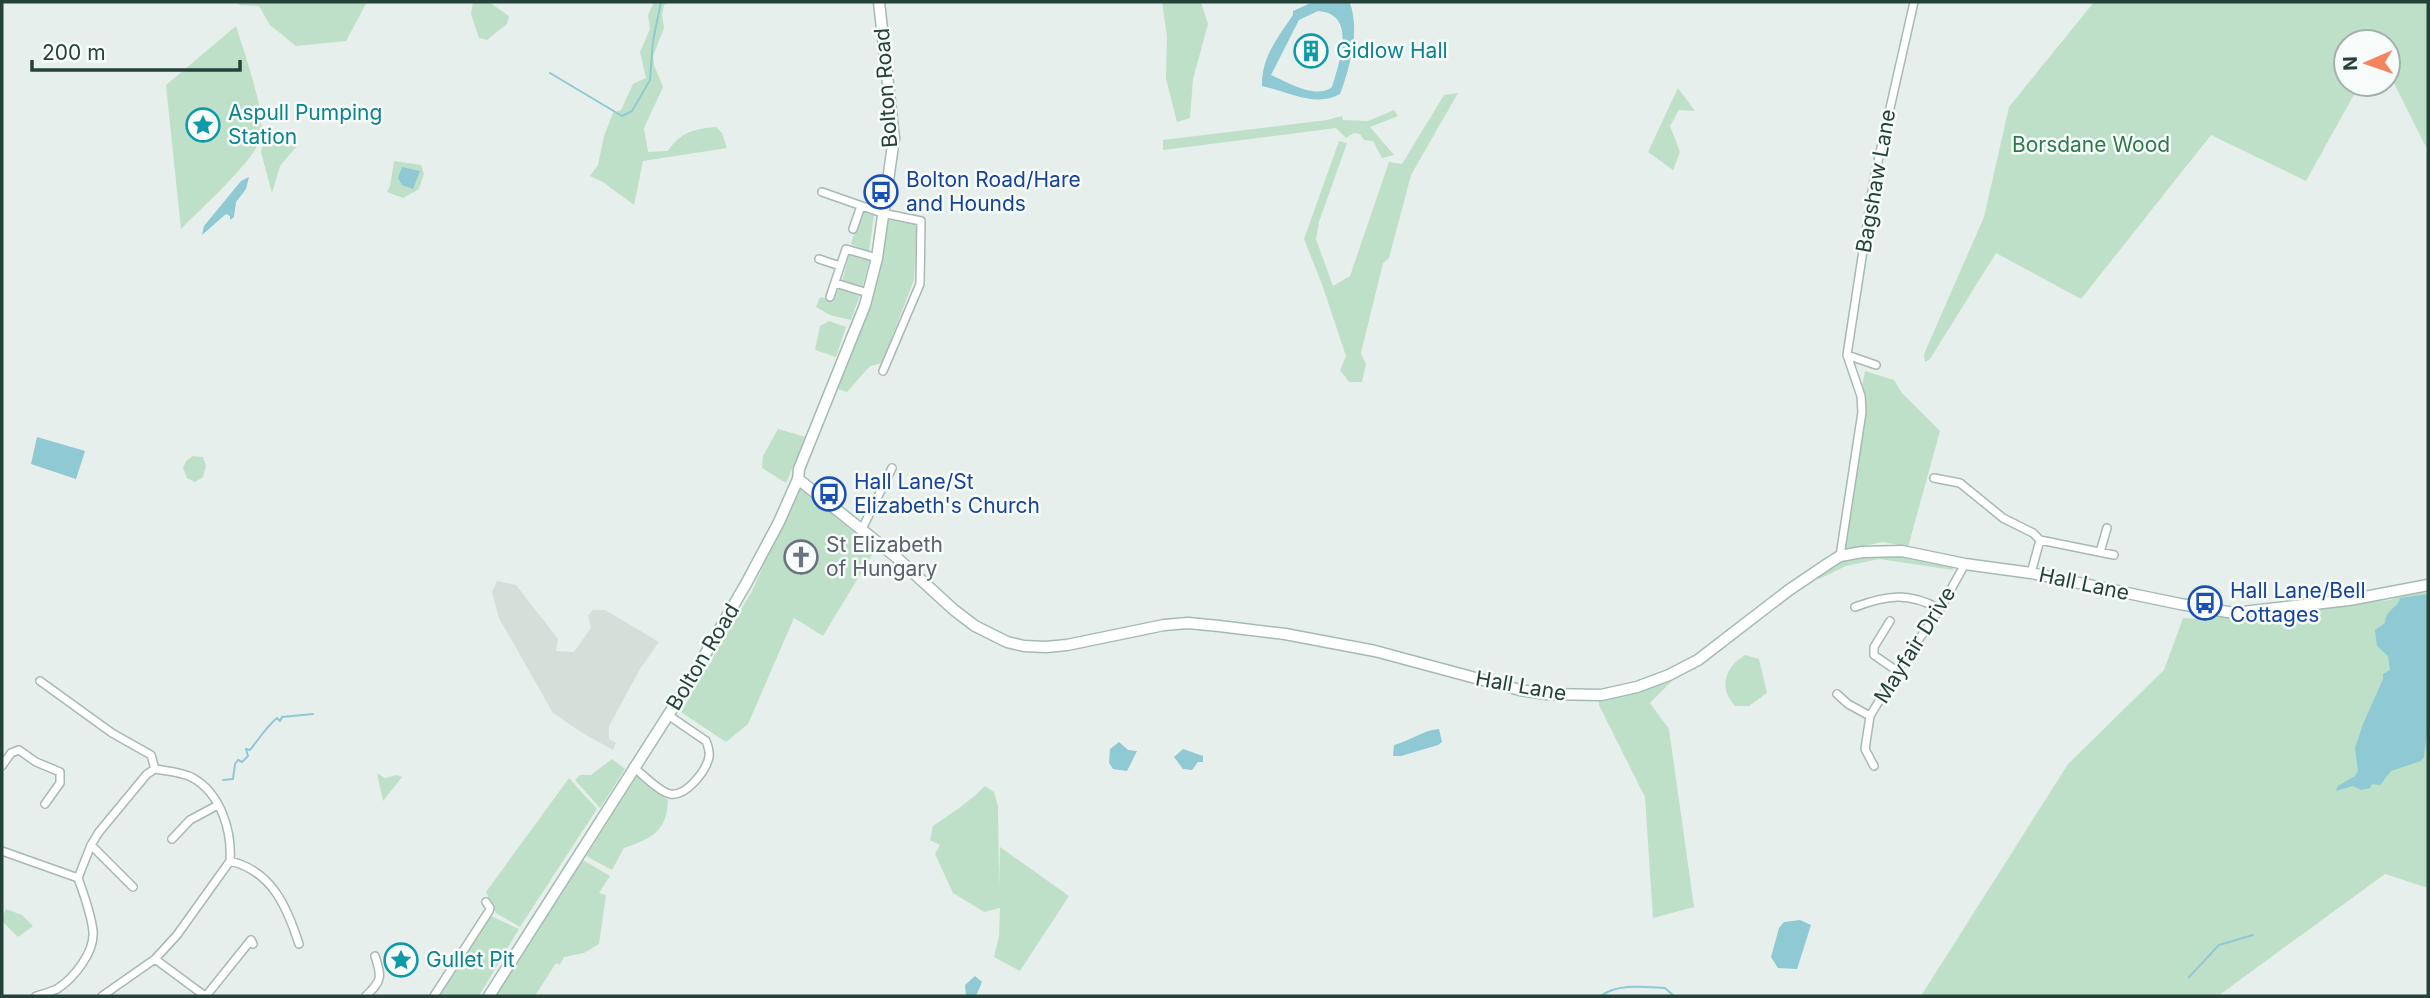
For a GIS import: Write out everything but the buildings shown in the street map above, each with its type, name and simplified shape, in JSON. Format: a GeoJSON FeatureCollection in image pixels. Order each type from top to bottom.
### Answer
{"type":"FeatureCollection","features":[{"type":"Feature","properties":{"kind":"street","name":"Bolton Road"},"geometry":{"type":"LineString","coordinates":[[489,996],[668,715],[747,582],[798,479],[799,469],[868,293],[877,258],[894,138],[879,2]]}},
{"type":"Feature","properties":{"kind":"street","name":"Bagshaw Lane"},"geometry":{"type":"LineString","coordinates":[[1849,359],[1874,178],[1914,2]]}},
{"type":"Feature","properties":{"kind":"street"},"geometry":{"type":"LineString","coordinates":[[822,192],[882,213],[921,221],[923,228],[920,284],[883,371]]}},
{"type":"Feature","properties":{"kind":"street"},"geometry":{"type":"LineString","coordinates":[[853,229],[861,206]]}},
{"type":"Feature","properties":{"kind":"street"},"geometry":{"type":"LineString","coordinates":[[830,297],[846,249],[877,258]]}},
{"type":"Feature","properties":{"kind":"street"},"geometry":{"type":"LineString","coordinates":[[819,259],[841,267]]}},
{"type":"Feature","properties":{"kind":"street"},"geometry":{"type":"LineString","coordinates":[[835,283],[868,293]]}},
{"type":"Feature","properties":{"kind":"street"},"geometry":{"type":"LineString","coordinates":[[1849,359],[1876,365]]}},
{"type":"Feature","properties":{"kind":"street"},"geometry":{"type":"LineString","coordinates":[[1840,556],[1861,412],[1861,396],[1849,359]]}},
{"type":"Feature","properties":{"kind":"street"},"geometry":{"type":"LineString","coordinates":[[862,529],[892,468]]}},
{"type":"Feature","properties":{"kind":"street"},"geometry":{"type":"LineString","coordinates":[[1945,480],[1948,470]]}},
{"type":"Feature","properties":{"kind":"street"},"geometry":{"type":"LineString","coordinates":[[1934,478],[1960,483],[2003,518],[2033,533],[2040,540],[2114,555]]}},
{"type":"Feature","properties":{"kind":"street","name":"Hall Lane"},"geometry":{"type":"LineString","coordinates":[[798,479],[862,529],[954,610],[975,626],[1007,642],[1046,647],[1164,625],[1206,625],[1322,641],[1520,690],[1578,696],[1622,692],[1669,675],[1698,660],[1789,590],[1840,556],[1884,550],[2031,573],[2234,613],[2349,600],[2428,585]]}},
{"type":"Feature","properties":{"kind":"street"},"geometry":{"type":"LineString","coordinates":[[2100,552],[2107,528]]}},
{"type":"Feature","properties":{"kind":"street"},"geometry":{"type":"LineString","coordinates":[[2031,573],[2040,540]]}},
{"type":"Feature","properties":{"kind":"street","name":"Mayfair Drive"},"geometry":{"type":"LineString","coordinates":[[1874,766],[1865,749],[1870,716],[1940,609],[1965,564]]}},
{"type":"Feature","properties":{"kind":"street"},"geometry":{"type":"LineString","coordinates":[[1855,607],[1877,599],[1903,596],[1924,601],[1940,609]]}},
{"type":"Feature","properties":{"kind":"street"},"geometry":{"type":"LineString","coordinates":[[1890,621],[1874,647],[1874,655],[1897,671]]}},
{"type":"Feature","properties":{"kind":"street"},"geometry":{"type":"LineString","coordinates":[[40,681],[112,733],[151,755],[155,769]]}},
{"type":"Feature","properties":{"kind":"street"},"geometry":{"type":"LineString","coordinates":[[1836,694],[1870,716]]}},
{"type":"Feature","properties":{"kind":"street"},"geometry":{"type":"LineString","coordinates":[[633,767],[664,791],[677,794],[688,790],[708,761],[709,749],[706,741],[668,715]]}},
{"type":"Feature","properties":{"kind":"street"},"geometry":{"type":"LineString","coordinates":[[2,766],[11,753],[19,750],[36,762],[60,772],[60,783],[46,804]]}},
{"type":"Feature","properties":{"kind":"street"},"geometry":{"type":"LineString","coordinates":[[102,996],[155,959],[177,935],[230,861],[232,841],[209,789],[191,777],[155,769]]}},
{"type":"Feature","properties":{"kind":"street"},"geometry":{"type":"LineString","coordinates":[[36,996],[54,994],[76,971],[92,943],[93,933],[78,878],[99,832],[133,790],[155,769]]}},
{"type":"Feature","properties":{"kind":"street"},"geometry":{"type":"LineString","coordinates":[[172,839],[190,820],[218,805]]}},
{"type":"Feature","properties":{"kind":"street"},"geometry":{"type":"LineString","coordinates":[[91,845],[133,887]]}},
{"type":"Feature","properties":{"kind":"street"},"geometry":{"type":"LineString","coordinates":[[3,854],[78,878]]}},
{"type":"Feature","properties":{"kind":"street"},"geometry":{"type":"LineString","coordinates":[[230,861],[253,870],[282,899],[299,944]]}},
{"type":"Feature","properties":{"kind":"street"},"geometry":{"type":"LineString","coordinates":[[434,996],[489,911],[486,902]]}},
{"type":"Feature","properties":{"kind":"street"},"geometry":{"type":"LineString","coordinates":[[155,959],[206,996],[251,940],[253,944]]}},
{"type":"Feature","properties":{"kind":"street"},"geometry":{"type":"LineString","coordinates":[[366,996],[379,983],[380,973],[375,956]]}},
{"type":"Feature","properties":{"kind":"shaded area"},"geometry":{"type":"Polygon","coordinates":[[[497,581],[516,585],[558,639],[556,651],[574,652],[591,628],[588,615],[593,610],[605,610],[659,642],[640,669],[609,726],[609,739],[616,743],[613,750],[553,713],[499,618],[492,592],[497,581]]]}},
{"type":"Feature","properties":{"kind":"green space"},"geometry":{"type":"Polygon","coordinates":[[[236,2],[367,2],[346,41],[296,46],[270,25],[259,6],[240,5],[236,2]]]}},
{"type":"Feature","properties":{"kind":"green space"},"geometry":{"type":"Polygon","coordinates":[[[473,2],[489,2],[509,16],[507,24],[487,40],[479,38],[471,14],[473,2]]]}},
{"type":"Feature","properties":{"kind":"green space"},"geometry":{"type":"Polygon","coordinates":[[[654,2],[669,2],[664,5],[664,28],[653,56],[663,87],[644,128],[648,152],[668,151],[688,133],[716,127],[722,133],[727,148],[643,161],[634,205],[603,182],[590,176],[598,165],[604,136],[613,113],[621,110],[633,84],[646,78],[640,52],[650,29],[648,15],[654,2]]]}},
{"type":"Feature","properties":{"kind":"green space"},"geometry":{"type":"Polygon","coordinates":[[[1162,2],[1201,2],[1208,24],[1193,79],[1190,118],[1177,122],[1166,79],[1167,37],[1162,2]]]}},
{"type":"Feature","properties":{"kind":"green space","name":"Borsdane Wood"},"geometry":{"type":"Polygon","coordinates":[[[2094,2],[2428,2],[2428,148],[2402,98],[2402,28],[2332,28],[2332,98],[2352,98],[2306,181],[2211,135],[2081,299],[1996,253],[1930,359],[1925,362],[1924,354],[1984,217],[2009,107],[2094,2]]]}},
{"type":"Feature","properties":{"kind":"green space"},"geometry":{"type":"Polygon","coordinates":[[[236,26],[258,101],[262,130],[260,140],[247,161],[181,229],[166,85],[236,26]]]}},
{"type":"Feature","properties":{"kind":"green space"},"geometry":{"type":"Polygon","coordinates":[[[1678,88],[1695,111],[1679,110],[1670,126],[1680,152],[1673,170],[1648,152],[1678,88]]]}},
{"type":"Feature","properties":{"kind":"green space"},"geometry":{"type":"Polygon","coordinates":[[[1458,93],[1411,175],[1389,258],[1383,263],[1361,353],[1366,364],[1362,382],[1349,382],[1340,370],[1346,356],[1304,239],[1339,141],[1347,143],[1319,222],[1316,239],[1333,286],[1350,276],[1389,162],[1402,164],[1444,95],[1458,93]]]}},
{"type":"Feature","properties":{"kind":"green space"},"geometry":{"type":"Polygon","coordinates":[[[1394,110],[1398,116],[1370,127],[1394,155],[1382,158],[1373,141],[1364,140],[1360,134],[1354,133],[1346,138],[1336,128],[1163,150],[1163,140],[1342,116],[1343,120],[1368,121],[1394,110]]]}},
{"type":"Feature","properties":{"kind":"green space"},"geometry":{"type":"Polygon","coordinates":[[[266,134],[297,146],[280,166],[272,193],[261,152],[266,134]]]}},
{"type":"Feature","properties":{"kind":"green space"},"geometry":{"type":"Polygon","coordinates":[[[394,161],[421,165],[424,174],[419,189],[403,198],[387,192],[394,161]]]}},
{"type":"Feature","properties":{"kind":"green space"},"geometry":{"type":"Polygon","coordinates":[[[860,212],[874,215],[869,252],[851,244],[860,212]]]}},
{"type":"Feature","properties":{"kind":"green space"},"geometry":{"type":"Polygon","coordinates":[[[885,220],[911,221],[917,226],[914,280],[882,363],[870,366],[847,392],[838,389],[868,307],[885,220]]]}},
{"type":"Feature","properties":{"kind":"green space"},"geometry":{"type":"Polygon","coordinates":[[[850,252],[870,258],[862,288],[842,282],[850,252]]]}},
{"type":"Feature","properties":{"kind":"green space"},"geometry":{"type":"Polygon","coordinates":[[[839,287],[860,295],[851,320],[830,315],[816,307],[820,297],[833,300],[839,287]]]}},
{"type":"Feature","properties":{"kind":"green space"},"geometry":{"type":"Polygon","coordinates":[[[829,321],[846,327],[836,357],[815,350],[820,326],[829,321]]]}},
{"type":"Feature","properties":{"kind":"green space"},"geometry":{"type":"Polygon","coordinates":[[[1865,371],[1894,380],[1902,393],[1940,431],[1908,547],[1883,542],[1844,550],[1864,412],[1862,387],[1865,371]]]}},
{"type":"Feature","properties":{"kind":"green space"},"geometry":{"type":"Polygon","coordinates":[[[778,429],[806,437],[786,483],[762,468],[763,456],[778,429]]]}},
{"type":"Feature","properties":{"kind":"green space"},"geometry":{"type":"Polygon","coordinates":[[[193,456],[203,457],[206,466],[203,477],[195,482],[187,478],[183,468],[186,461],[193,456]]]}},
{"type":"Feature","properties":{"kind":"green space"},"geometry":{"type":"Polygon","coordinates":[[[799,486],[875,550],[823,636],[794,618],[748,724],[726,742],[681,712],[752,591],[799,486]]]}},
{"type":"Feature","properties":{"kind":"green space"},"geometry":{"type":"Polygon","coordinates":[[[1895,554],[1952,566],[1953,570],[1879,559],[1846,566],[1819,579],[1816,574],[1852,557],[1895,554]]]}},
{"type":"Feature","properties":{"kind":"green space"},"geometry":{"type":"Polygon","coordinates":[[[2428,592],[2428,888],[2385,874],[2218,996],[1921,996],[2068,764],[2164,670],[2183,618],[2200,619],[2201,612],[2272,615],[2391,600],[2396,596],[2428,592]]]}},
{"type":"Feature","properties":{"kind":"green space"},"geometry":{"type":"Polygon","coordinates":[[[1745,655],[1759,659],[1767,693],[1749,706],[1735,706],[1727,692],[1726,678],[1733,666],[1745,655]]]}},
{"type":"Feature","properties":{"kind":"green space"},"geometry":{"type":"Polygon","coordinates":[[[1671,678],[1672,681],[1650,703],[1669,729],[1694,907],[1653,918],[1645,797],[1599,705],[1599,699],[1633,694],[1671,678]]]}},
{"type":"Feature","properties":{"kind":"green space"},"geometry":{"type":"Polygon","coordinates":[[[612,759],[625,769],[600,808],[575,780],[580,775],[591,775],[612,759]]]}},
{"type":"Feature","properties":{"kind":"green space"},"geometry":{"type":"Polygon","coordinates":[[[377,773],[385,778],[397,775],[402,777],[383,801],[377,773]]]}},
{"type":"Feature","properties":{"kind":"green space"},"geometry":{"type":"Polygon","coordinates":[[[637,776],[668,800],[665,820],[650,837],[624,848],[612,870],[586,856],[637,776]]]}},
{"type":"Feature","properties":{"kind":"green space"},"geometry":{"type":"Polygon","coordinates":[[[569,778],[597,809],[520,927],[496,913],[486,892],[569,778]]]}},
{"type":"Feature","properties":{"kind":"green space"},"geometry":{"type":"Polygon","coordinates":[[[985,786],[994,792],[998,806],[999,888],[1000,847],[1069,896],[1020,971],[994,957],[999,936],[1000,908],[984,912],[953,893],[935,854],[940,845],[930,840],[933,826],[985,786]]]}},
{"type":"Feature","properties":{"kind":"green space"},"geometry":{"type":"Polygon","coordinates":[[[583,860],[610,876],[599,893],[606,895],[599,944],[584,953],[564,957],[560,965],[556,963],[535,996],[496,996],[583,860]]]}},
{"type":"Feature","properties":{"kind":"green space"},"geometry":{"type":"Polygon","coordinates":[[[6,909],[22,915],[33,926],[18,937],[2,921],[6,909]]]}},
{"type":"Feature","properties":{"kind":"green space"},"geometry":{"type":"Polygon","coordinates":[[[491,916],[519,929],[479,996],[438,996],[491,916]]]}},
{"type":"Feature","properties":{"kind":"water"},"geometry":{"type":"Polygon","coordinates":[[[1313,2],[1350,3],[1354,37],[1340,94],[1330,98],[1311,99],[1262,86],[1267,57],[1293,11],[1313,2]],[[1318,11],[1299,20],[1271,75],[1310,91],[1326,91],[1332,87],[1343,41],[1338,21],[1330,14],[1318,11]]]}},
{"type":"Feature","properties":{"kind":"water"},"geometry":{"type":"Polygon","coordinates":[[[402,167],[420,171],[413,189],[402,185],[398,178],[402,167]]]}},
{"type":"Feature","properties":{"kind":"water"},"geometry":{"type":"Polygon","coordinates":[[[249,177],[246,189],[236,202],[234,217],[230,220],[230,216],[226,214],[202,235],[204,226],[241,181],[249,177]]]}},
{"type":"Feature","properties":{"kind":"water"},"geometry":{"type":"Polygon","coordinates":[[[37,437],[85,451],[76,479],[31,464],[37,437]]]}},
{"type":"Feature","properties":{"kind":"water"},"geometry":{"type":"Polygon","coordinates":[[[2428,594],[2428,725],[2424,757],[2421,761],[2391,771],[2380,785],[2372,784],[2370,788],[2361,790],[2353,786],[2336,791],[2338,786],[2355,776],[2358,771],[2355,748],[2383,674],[2390,670],[2388,656],[2377,646],[2375,630],[2385,623],[2387,615],[2400,598],[2428,594]]]}},
{"type":"Feature","properties":{"kind":"water"},"geometry":{"type":"Polygon","coordinates":[[[1439,729],[1442,742],[1438,745],[1393,756],[1394,745],[1439,729]]]}},
{"type":"Feature","properties":{"kind":"water"},"geometry":{"type":"Polygon","coordinates":[[[1119,742],[1128,750],[1137,751],[1127,771],[1113,769],[1109,763],[1110,749],[1119,742]]]}},
{"type":"Feature","properties":{"kind":"water"},"geometry":{"type":"Polygon","coordinates":[[[1183,749],[1203,756],[1203,762],[1198,762],[1192,770],[1183,769],[1174,757],[1183,749]]]}},
{"type":"Feature","properties":{"kind":"water"},"geometry":{"type":"Polygon","coordinates":[[[1800,920],[1811,925],[1797,969],[1778,968],[1771,957],[1779,928],[1784,922],[1800,920]]]}},
{"type":"Feature","properties":{"kind":"water"},"geometry":{"type":"Polygon","coordinates":[[[975,976],[982,982],[976,996],[966,996],[965,985],[975,976]]]}},
{"type":"Feature","properties":{"kind":"waterway"},"geometry":{"type":"LineString","coordinates":[[550,73],[622,116],[632,111],[650,80],[653,41],[661,2]]}},
{"type":"Feature","properties":{"kind":"waterway"},"geometry":{"type":"LineString","coordinates":[[223,780],[233,779],[235,764],[248,756],[246,749],[250,750],[277,718],[280,721],[282,717],[313,714]]}},
{"type":"Feature","properties":{"kind":"waterway"},"geometry":{"type":"LineString","coordinates":[[2189,977],[2219,945],[2253,935]]}},
{"type":"Feature","properties":{"kind":"waterway"},"geometry":{"type":"LineString","coordinates":[[1601,996],[1623,987],[1665,988],[1674,996]]}},
{"type":"Feature","properties":{"kind":"place","name":"Gidlow Hall"},"geometry":{"type":"Point","coordinates":[1311,51]}},
{"type":"Feature","properties":{"kind":"place","name":"Aspull Pumping Station"},"geometry":{"type":"Point","coordinates":[203,125]}},
{"type":"Feature","properties":{"kind":"place","name":"Bolton Road/Hare and Hounds"},"geometry":{"type":"Point","coordinates":[881,192]}},
{"type":"Feature","properties":{"kind":"place","name":"Hall Lane/St Elizabeth's Church"},"geometry":{"type":"Point","coordinates":[829,494]}},
{"type":"Feature","properties":{"kind":"place","name":"St Elizabeth of Hungary"},"geometry":{"type":"Point","coordinates":[801,557]}},
{"type":"Feature","properties":{"kind":"place","name":"Hall Lane/Bell Cottages"},"geometry":{"type":"Point","coordinates":[2205,603]}},
{"type":"Feature","properties":{"kind":"place","name":"Gullet Pit"},"geometry":{"type":"Point","coordinates":[401,960]}}]}
